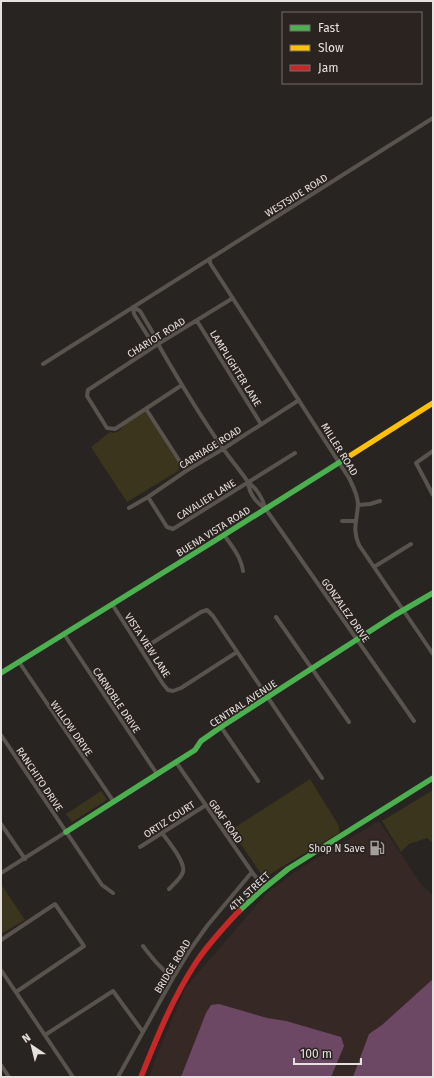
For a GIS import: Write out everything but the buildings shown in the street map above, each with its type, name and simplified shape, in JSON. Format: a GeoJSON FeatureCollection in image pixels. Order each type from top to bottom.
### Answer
{"type":"FeatureCollection","features":[{"type":"Feature","properties":{"kind":"street","name":"WESTSIDE ROAD"},"geometry":{"type":"LineString","coordinates":[[44,364],[433,118]]}},
{"type":"Feature","properties":{"kind":"street","name":"MILLER ROAD"},"geometry":{"type":"LineString","coordinates":[[210,260],[210,263],[340,462],[354,486],[358,505],[355,521],[357,540],[363,552],[433,654]]}},
{"type":"Feature","properties":{"kind":"street","name":"CHARIOT ROAD"},"geometry":{"type":"LineString","coordinates":[[146,409],[115,429],[107,428],[87,396],[88,390],[158,344],[233,298]]}},
{"type":"Feature","properties":{"kind":"street","name":"GONZALEZ DRIVE"},"geometry":{"type":"LineString","coordinates":[[133,307],[134,314],[151,341],[158,344],[223,449],[248,482],[253,486],[264,502],[266,508],[414,721]]}},
{"type":"Feature","properties":{"kind":"street","name":"LAMPLIGHTER LANE"},"geometry":{"type":"LineString","coordinates":[[196,321],[261,424]]}},
{"type":"Feature","properties":{"kind":"street"},"geometry":{"type":"LineString","coordinates":[[182,385],[146,409],[186,471]]}},
{"type":"Feature","properties":{"kind":"street","name":"CARRIAGE ROAD"},"geometry":{"type":"LineString","coordinates":[[129,508],[299,400]]}},
{"type":"Feature","properties":{"kind":"street","name":"BUENA VISTA ROAD"},"geometry":{"type":"LineString","coordinates":[[1,673],[433,403]]}},
{"type":"Feature","properties":{"kind":"street"},"geometry":{"type":"LineString","coordinates":[[433,451],[416,463],[433,495]]}},
{"type":"Feature","properties":{"kind":"street","name":"CAVALIER LANE"},"geometry":{"type":"LineString","coordinates":[[148,497],[167,527],[173,529],[295,453]]}},
{"type":"Feature","properties":{"kind":"street"},"geometry":{"type":"LineString","coordinates":[[358,505],[380,501]]}},
{"type":"Feature","properties":{"kind":"street"},"geometry":{"type":"LineString","coordinates":[[342,520],[355,521]]}},
{"type":"Feature","properties":{"kind":"street"},"geometry":{"type":"LineString","coordinates":[[224,535],[242,562],[243,571]]}},
{"type":"Feature","properties":{"kind":"street"},"geometry":{"type":"LineString","coordinates":[[374,567],[411,544]]}},
{"type":"Feature","properties":{"kind":"street","name":"CENTRAL AVENUE"},"geometry":{"type":"LineString","coordinates":[[66,832],[193,751],[201,741],[267,697],[357,639],[433,593]]}},
{"type":"Feature","properties":{"kind":"street","name":"VISTA VIEW LANE"},"geometry":{"type":"LineString","coordinates":[[112,604],[168,690],[174,691],[237,652]]}},
{"type":"Feature","properties":{"kind":"street"},"geometry":{"type":"LineString","coordinates":[[141,650],[201,612],[208,610],[322,778]]}},
{"type":"Feature","properties":{"kind":"street"},"geometry":{"type":"LineString","coordinates":[[276,617],[349,722]]}},
{"type":"Feature","properties":{"kind":"street","name":"CARNOBLE DRIVE"},"geometry":{"type":"LineString","coordinates":[[64,634],[157,774]]}},
{"type":"Feature","properties":{"kind":"street","name":"WILLOW DRIVE"},"geometry":{"type":"LineString","coordinates":[[18,662],[114,802]]}},
{"type":"Feature","properties":{"kind":"street"},"geometry":{"type":"LineString","coordinates":[[221,727],[258,781]]}},
{"type":"Feature","properties":{"kind":"street","name":"RANCHITO DRIVE"},"geometry":{"type":"LineString","coordinates":[[1,734],[102,886],[113,893]]}},
{"type":"Feature","properties":{"kind":"street","name":"GRAF ROAD"},"geometry":{"type":"LineString","coordinates":[[176,762],[264,888]]}},
{"type":"Feature","properties":{"kind":"street","name":"4TH STREET"},"geometry":{"type":"LineString","coordinates":[[141,1077],[169,1010],[194,967],[209,946],[232,919],[264,888],[279,876],[327,844],[433,778]]}},
{"type":"Feature","properties":{"kind":"street","name":"ORTIZ COURT"},"geometry":{"type":"LineString","coordinates":[[140,847],[206,805]]}},
{"type":"Feature","properties":{"kind":"street"},"geometry":{"type":"LineString","coordinates":[[1,824],[25,858]]}},
{"type":"Feature","properties":{"kind":"street"},"geometry":{"type":"LineString","coordinates":[[1,874],[66,832]]}},
{"type":"Feature","properties":{"kind":"street"},"geometry":{"type":"LineString","coordinates":[[162,833],[181,860],[184,867],[182,874],[170,889]]}},
{"type":"Feature","properties":{"kind":"street","name":"BRIDGE ROAD"},"geometry":{"type":"LineString","coordinates":[[118,1077],[190,950],[207,926],[252,872]]}},
{"type":"Feature","properties":{"kind":"street"},"geometry":{"type":"LineString","coordinates":[[1,940],[55,904],[84,946],[16,992]]}},
{"type":"Feature","properties":{"kind":"street"},"geometry":{"type":"LineString","coordinates":[[143,946],[157,965],[173,978]]}},
{"type":"Feature","properties":{"kind":"street"},"geometry":{"type":"LineString","coordinates":[[1,970],[74,1077]]}},
{"type":"Feature","properties":{"kind":"street"},"geometry":{"type":"LineString","coordinates":[[45,1035],[113,990],[143,1032]]}},
{"type":"Feature","properties":{"kind":"street"},"geometry":{"type":"LineString","coordinates":[[1,1065],[9,1077]]}},
{"type":"Feature","properties":{"kind":"shaded area"},"geometry":{"type":"Polygon","coordinates":[[[145,411],[180,466],[178,471],[127,502],[91,447],[110,432],[113,433],[119,431],[126,423],[145,411]]]}},
{"type":"Feature","properties":{"kind":"shaded area"},"geometry":{"type":"Polygon","coordinates":[[[310,779],[339,826],[339,833],[269,875],[262,875],[231,830],[310,779]]]}},
{"type":"Feature","properties":{"kind":"shaded area"},"geometry":{"type":"Polygon","coordinates":[[[433,790],[433,843],[427,838],[409,844],[401,852],[382,821],[433,790]]]}},
{"type":"Feature","properties":{"kind":"shaded area"},"geometry":{"type":"Polygon","coordinates":[[[101,791],[107,800],[72,822],[66,814],[101,791]]]}},
{"type":"Feature","properties":{"kind":"shaded area"},"geometry":{"type":"Polygon","coordinates":[[[379,821],[422,886],[428,890],[433,897],[433,1077],[149,1077],[186,987],[266,894],[299,869],[379,821]]]}},
{"type":"Feature","properties":{"kind":"shaded area"},"geometry":{"type":"Polygon","coordinates":[[[1,884],[25,920],[1,934],[1,884]]]}},
{"type":"Feature","properties":{"kind":"shaded area"},"geometry":{"type":"Polygon","coordinates":[[[433,979],[433,1077],[353,1077],[369,1034],[382,1025],[433,979]]]}},
{"type":"Feature","properties":{"kind":"shaded area"},"geometry":{"type":"Polygon","coordinates":[[[219,1004],[341,1037],[344,1046],[331,1077],[181,1077],[206,1013],[211,1005],[219,1004]]]}},
{"type":"Feature","properties":{"kind":"traffic: fast"},"geometry":{"type":"LineString","coordinates":[[1,673],[348,457]]}},
{"type":"Feature","properties":{"kind":"traffic: fast"},"geometry":{"type":"LineString","coordinates":[[66,832],[195,750],[201,741],[221,727],[395,615],[433,593]]}},
{"type":"Feature","properties":{"kind":"traffic: fast"},"geometry":{"type":"LineString","coordinates":[[239,911],[288,869],[433,778]]}},
{"type":"Feature","properties":{"kind":"traffic: slow"},"geometry":{"type":"LineString","coordinates":[[348,457],[433,403]]}},
{"type":"Feature","properties":{"kind":"traffic: jam"},"geometry":{"type":"LineString","coordinates":[[141,1077],[166,1018],[188,975],[222,929],[239,911]]}},
{"type":"Feature","properties":{"kind":"place","name":"Shop N Save"},"geometry":{"type":"Point","coordinates":[377,848]}}]}
